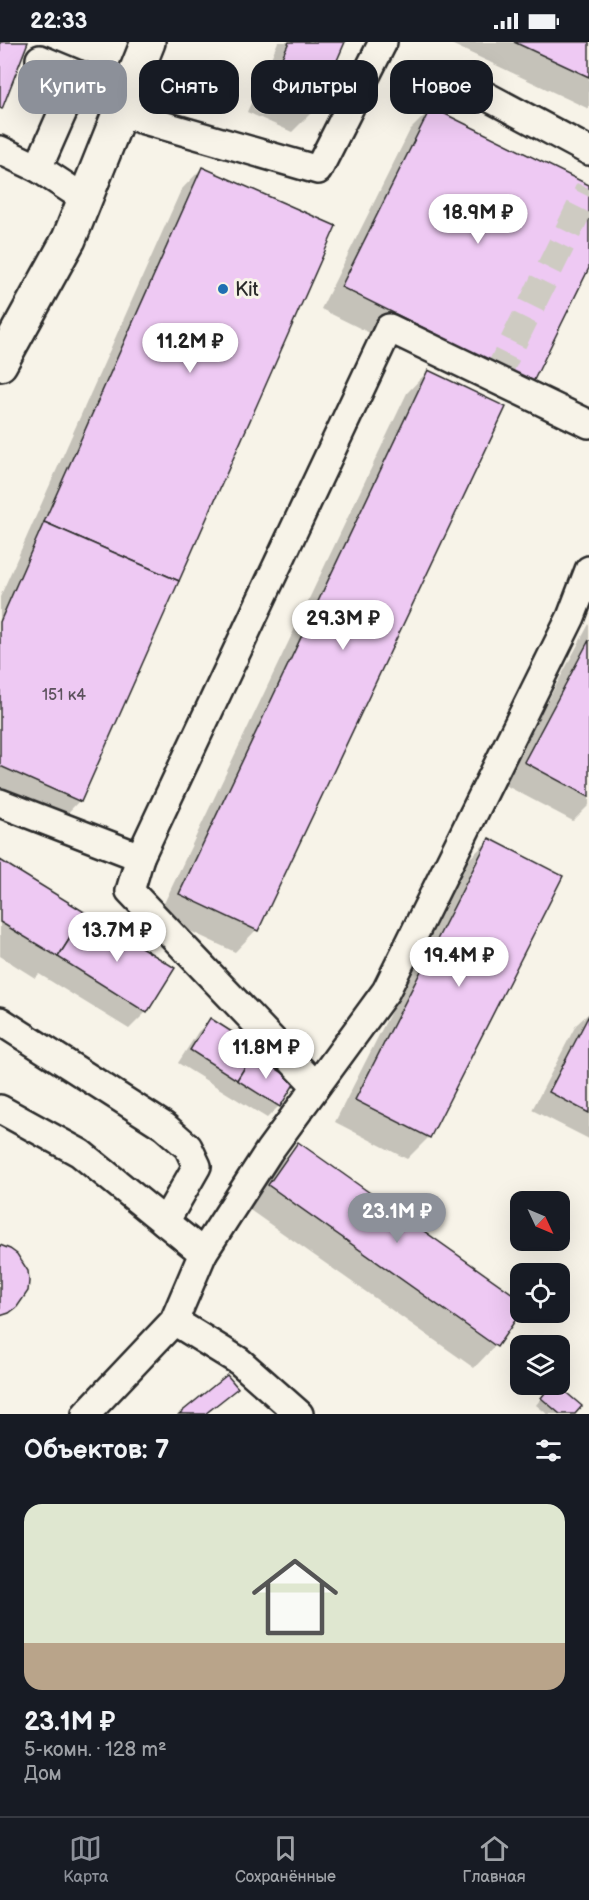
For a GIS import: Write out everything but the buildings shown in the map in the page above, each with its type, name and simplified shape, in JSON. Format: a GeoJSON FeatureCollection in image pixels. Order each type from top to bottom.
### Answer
{"type":"FeatureCollection","features":[{"type":"Feature","properties":{"kind":"main road"},"geometry":{"type":"LineString","coordinates":[[127,94],[148,42]]}},
{"type":"Feature","properties":{"kind":"main road"},"geometry":{"type":"LineString","coordinates":[[0,364],[69,239],[119,114]]}},
{"type":"Feature","properties":{"kind":"lane"},"geometry":{"type":"LineString","coordinates":[[127,105],[318,170],[383,42]]}},
{"type":"Feature","properties":{"kind":"lane"},"geometry":{"type":"LineString","coordinates":[[40,58],[45,60]]}},
{"type":"Feature","properties":{"kind":"lane"},"geometry":{"type":"LineString","coordinates":[[493,100],[589,151]]}},
{"type":"Feature","properties":{"kind":"lane"},"geometry":{"type":"LineString","coordinates":[[38,168],[62,114]]}},
{"type":"Feature","properties":{"kind":"lane"},"geometry":{"type":"LineString","coordinates":[[0,150],[38,168],[85,199]]}},
{"type":"Feature","properties":{"kind":"lane"},"geometry":{"type":"LineString","coordinates":[[316,1086],[130,891],[140,857],[389,328],[589,424]]}},
{"type":"Feature","properties":{"kind":"lane"},"geometry":{"type":"LineString","coordinates":[[86,1414],[174,1321],[203,1253],[269,1151],[386,991],[571,617],[589,570]]}},
{"type":"Feature","properties":{"kind":"lane"},"geometry":{"type":"LineString","coordinates":[[0,803],[140,857]]}},
{"type":"Feature","properties":{"kind":"lane"},"geometry":{"type":"LineString","coordinates":[[0,1021],[164,1126],[189,1147],[197,1166],[165,1222]]}},
{"type":"Feature","properties":{"kind":"lane"},"geometry":{"type":"LineString","coordinates":[[0,1109],[80,1153],[203,1253]]}},
{"type":"Feature","properties":{"kind":"lane"},"geometry":{"type":"LineString","coordinates":[[174,1321],[239,1361],[299,1414]]}},
{"type":"Feature","properties":{"kind":"tunnel"},"geometry":{"type":"LineString","coordinates":[[495,379],[589,189]]}},
{"type":"Feature","properties":{"kind":"place","name":"Kit"},"geometry":{"type":"Point","coordinates":[223,289]}}]}
